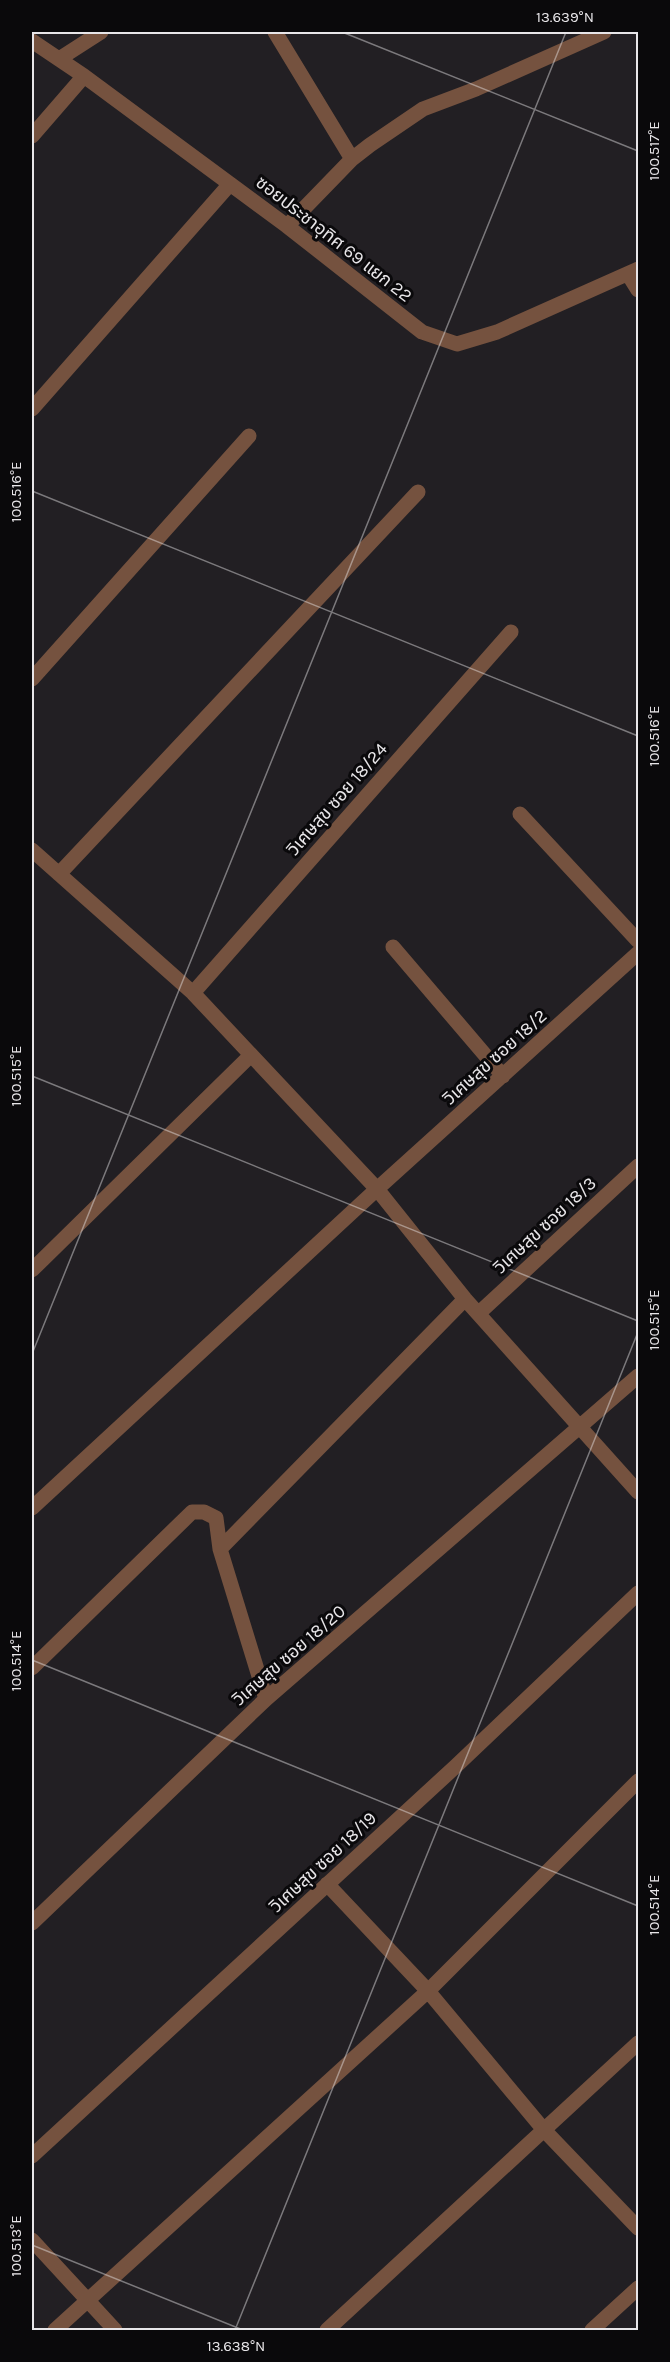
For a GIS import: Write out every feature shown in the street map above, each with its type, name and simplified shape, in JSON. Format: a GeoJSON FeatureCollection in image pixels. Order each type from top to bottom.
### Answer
{"type":"FeatureCollection","features":[{"type":"Feature","properties":{"kind":"street"},"geometry":{"type":"LineString","coordinates":[[59,59],[101,32]]}},
{"type":"Feature","properties":{"kind":"street"},"geometry":{"type":"LineString","coordinates":[[275,32],[352,159]]}},
{"type":"Feature","properties":{"kind":"street"},"geometry":{"type":"LineString","coordinates":[[287,226],[352,159],[423,110],[604,32]]}},
{"type":"Feature","properties":{"kind":"street","name":"ซอยประชาอุทิศ 69 แยก 22"},"geometry":{"type":"LineString","coordinates":[[32,41],[84,76],[287,226],[422,332],[458,344],[497,332],[633,271]]}},
{"type":"Feature","properties":{"kind":"street"},"geometry":{"type":"LineString","coordinates":[[32,136],[84,76]]}},
{"type":"Feature","properties":{"kind":"street"},"geometry":{"type":"LineString","coordinates":[[32,409],[230,184]]}},
{"type":"Feature","properties":{"kind":"street"},"geometry":{"type":"LineString","coordinates":[[633,271],[639,290]]}},
{"type":"Feature","properties":{"kind":"street"},"geometry":{"type":"LineString","coordinates":[[32,679],[249,436]]}},
{"type":"Feature","properties":{"kind":"street"},"geometry":{"type":"LineString","coordinates":[[59,874],[418,492]]}},
{"type":"Feature","properties":{"kind":"street","name":"วิเศษสุข ซอย 18/24"},"geometry":{"type":"LineString","coordinates":[[193,993],[511,632]]}},
{"type":"Feature","properties":{"kind":"street"},"geometry":{"type":"LineString","coordinates":[[520,814],[639,941]]}},
{"type":"Feature","properties":{"kind":"street"},"geometry":{"type":"LineString","coordinates":[[32,850],[193,993],[377,1189],[465,1299],[639,1492]]}},
{"type":"Feature","properties":{"kind":"street"},"geometry":{"type":"LineString","coordinates":[[393,947],[503,1076]]}},
{"type":"Feature","properties":{"kind":"street","name":"วิเศษสุข ซอย 18/2"},"geometry":{"type":"LineString","coordinates":[[32,1508],[377,1189],[639,953]]}},
{"type":"Feature","properties":{"kind":"street"},"geometry":{"type":"LineString","coordinates":[[32,1270],[250,1056]]}},
{"type":"Feature","properties":{"kind":"street","name":"วิเศษสุข ซอย 18/3"},"geometry":{"type":"LineString","coordinates":[[479,1313],[639,1166]]}},
{"type":"Feature","properties":{"kind":"street"},"geometry":{"type":"LineString","coordinates":[[220,1549],[465,1299]]}},
{"type":"Feature","properties":{"kind":"street","name":"วิเศษสุข ซอย 18/20"},"geometry":{"type":"LineString","coordinates":[[32,1923],[266,1699],[639,1376]]}},
{"type":"Feature","properties":{"kind":"street"},"geometry":{"type":"LineString","coordinates":[[35,1660],[192,1512],[204,1512],[216,1518],[220,1549],[266,1699]]}},
{"type":"Feature","properties":{"kind":"street","name":"วิเศษสุข ซอย 18/19"},"geometry":{"type":"LineString","coordinates":[[32,2156],[639,1593]]}},
{"type":"Feature","properties":{"kind":"street"},"geometry":{"type":"LineString","coordinates":[[55,2331],[428,1991],[639,1781]]}},
{"type":"Feature","properties":{"kind":"street"},"geometry":{"type":"LineString","coordinates":[[327,1884],[428,1991],[544,2130],[639,2228]]}},
{"type":"Feature","properties":{"kind":"street"},"geometry":{"type":"LineString","coordinates":[[327,2331],[639,2043]]}},
{"type":"Feature","properties":{"kind":"street"},"geometry":{"type":"LineString","coordinates":[[32,2240],[115,2331]]}},
{"type":"Feature","properties":{"kind":"street"},"geometry":{"type":"LineString","coordinates":[[592,2331],[639,2288]]}}]}
